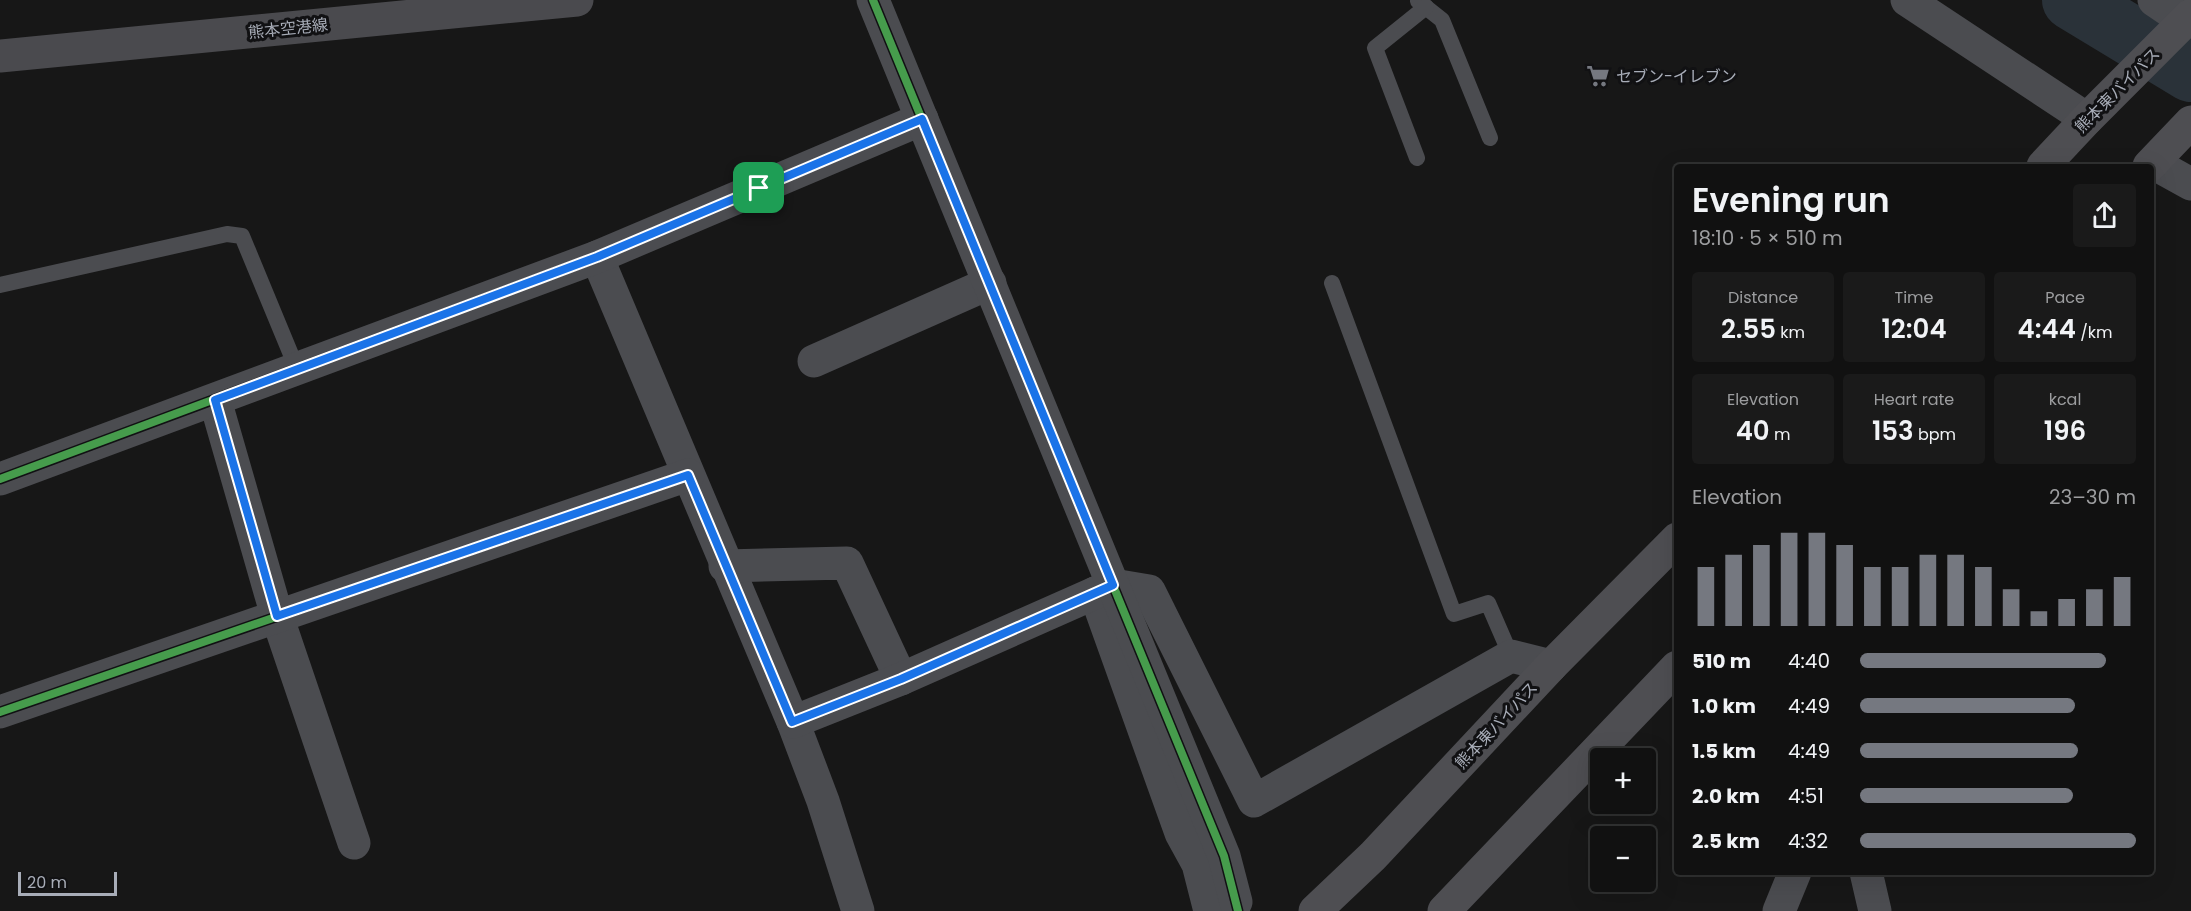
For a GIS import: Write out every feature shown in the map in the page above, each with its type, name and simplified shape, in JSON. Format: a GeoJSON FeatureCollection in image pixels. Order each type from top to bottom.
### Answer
{"type":"FeatureCollection","features":[{"type":"Feature","properties":{"kind":"highway","name":"熊本東バイパス"},"geometry":{"type":"LineString","coordinates":[[2045,164],[2188,18]]}},
{"type":"Feature","properties":{"kind":"highway"},"geometry":{"type":"LineString","coordinates":[[2152,164],[2191,122]]}},
{"type":"Feature","properties":{"kind":"highway","name":"熊本東バイパス"},"geometry":{"type":"LineString","coordinates":[[1315,911],[1373,856],[1551,666],[1674,542]]}},
{"type":"Feature","properties":{"kind":"highway"},"geometry":{"type":"LineString","coordinates":[[1444,911],[1674,670]]}},
{"type":"Feature","properties":{"kind":"main road","name":"熊本空港線"},"geometry":{"type":"LineString","coordinates":[[0,56],[577,0]]}},
{"type":"Feature","properties":{"kind":"street"},"geometry":{"type":"LineString","coordinates":[[873,0],[990,283],[1104,589],[1224,856],[1223,907]]}},
{"type":"Feature","properties":{"kind":"street"},"geometry":{"type":"LineString","coordinates":[[1907,0],[2087,119]]}},
{"type":"Feature","properties":{"kind":"street"},"geometry":{"type":"LineString","coordinates":[[2154,0],[2188,18]]}},
{"type":"Feature","properties":{"kind":"street"},"geometry":{"type":"LineString","coordinates":[[0,479],[597,257],[922,119]]}},
{"type":"Feature","properties":{"kind":"street"},"geometry":{"type":"LineString","coordinates":[[2154,166],[2191,184]]}},
{"type":"Feature","properties":{"kind":"street"},"geometry":{"type":"LineString","coordinates":[[597,257],[792,722],[823,801],[858,911]]}},
{"type":"Feature","properties":{"kind":"street"},"geometry":{"type":"LineString","coordinates":[[814,361],[990,283]]}},
{"type":"Feature","properties":{"kind":"street"},"geometry":{"type":"LineString","coordinates":[[215,400],[277,616],[354,843]]}},
{"type":"Feature","properties":{"kind":"street"},"geometry":{"type":"LineString","coordinates":[[0,712],[688,475]]}},
{"type":"Feature","properties":{"kind":"street"},"geometry":{"type":"LineString","coordinates":[[725,566],[847,563],[901,679]]}},
{"type":"Feature","properties":{"kind":"street"},"geometry":{"type":"LineString","coordinates":[[792,722],[901,679],[1104,589],[1149,591],[1254,801],[1511,656],[1551,666]]}},
{"type":"Feature","properties":{"kind":"street"},"geometry":{"type":"LineString","coordinates":[[1779,911],[1794,875]]}},
{"type":"Feature","properties":{"kind":"street"},"geometry":{"type":"LineString","coordinates":[[1867,875],[1875,911]]}},
{"type":"Feature","properties":{"kind":"lane"},"geometry":{"type":"LineString","coordinates":[[1417,158],[1375,48],[1422,3],[1442,20],[1490,138]]}},
{"type":"Feature","properties":{"kind":"lane"},"geometry":{"type":"LineString","coordinates":[[0,285],[227,234],[242,236],[297,369]]}},
{"type":"Feature","properties":{"kind":"lane"},"geometry":{"type":"LineString","coordinates":[[1332,282],[1454,614],[1488,603],[1511,656]]}},
{"type":"Feature","properties":{"kind":"waterway"},"geometry":{"type":"LineString","coordinates":[[2072,0],[2191,72]]}},
{"type":"Feature","properties":{"kind":"cycle path"},"geometry":{"type":"LineString","coordinates":[[873,0],[1224,856],[1238,911]]}},
{"type":"Feature","properties":{"kind":"cycle path"},"geometry":{"type":"LineString","coordinates":[[0,479],[597,257],[922,119]]}},
{"type":"Feature","properties":{"kind":"cycle path"},"geometry":{"type":"LineString","coordinates":[[0,712],[688,475]]}},
{"type":"Feature","properties":{"kind":"place","name":"セブン-イレブン"},"geometry":{"type":"Point","coordinates":[1598,76]}},
{"type":"Feature","properties":{"kind":"route"},"geometry":{"type":"LineString","coordinates":[[922,119],[1113,585],[901,679],[792,722],[688,475],[277,616],[215,400],[597,257],[759,188],[922,119]]}}]}
